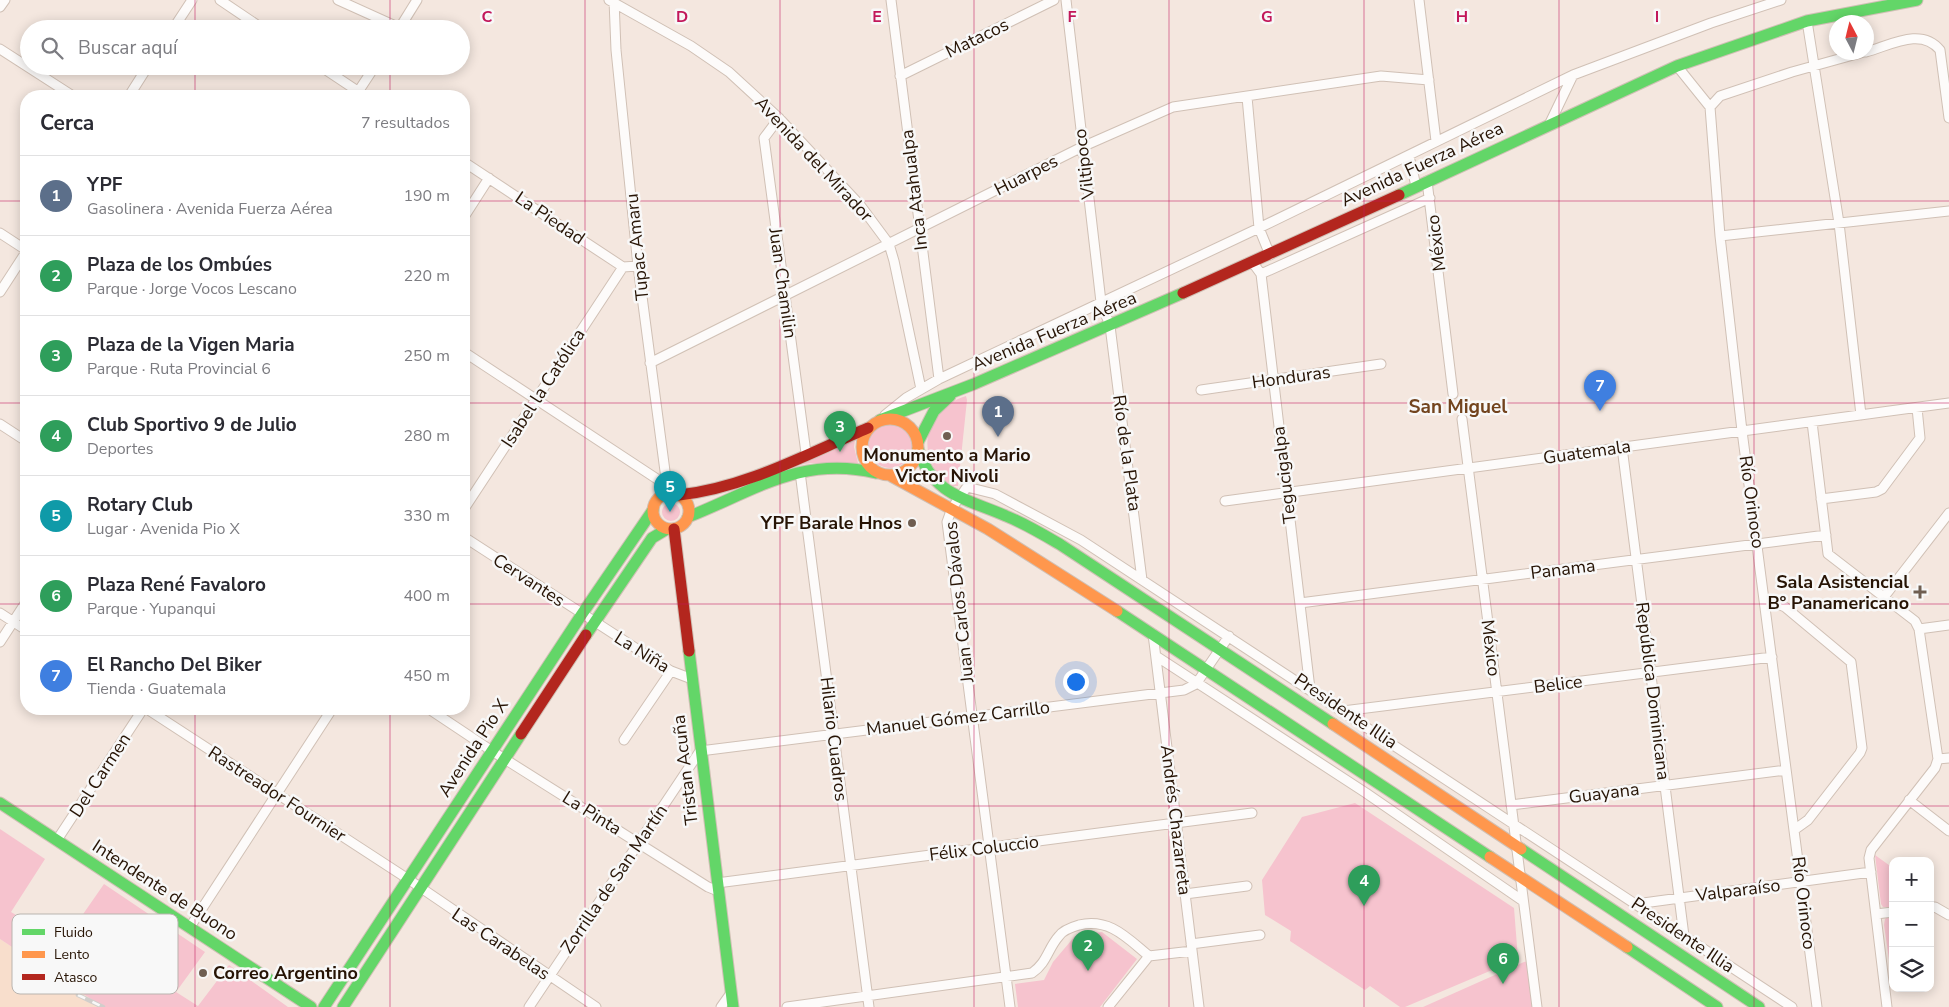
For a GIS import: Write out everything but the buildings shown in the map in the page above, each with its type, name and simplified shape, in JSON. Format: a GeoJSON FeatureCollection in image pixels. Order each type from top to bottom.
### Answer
{"type":"FeatureCollection","features":[{"type":"Feature","properties":{"kind":"main road","name":"Avenida Fuerza Aérea"},"geometry":{"type":"LineString","coordinates":[[673,494],[708,492],[751,478],[875,423],[953,393],[1270,255],[1550,123],[1677,66],[1807,22],[1917,0]]}},
{"type":"Feature","properties":{"kind":"main road"},"geometry":{"type":"LineString","coordinates":[[891,476],[900,474],[913,464],[918,446],[934,412],[953,393]]}},
{"type":"Feature","properties":{"kind":"main road"},"geometry":{"type":"LineString","coordinates":[[876,472],[864,460],[861,452],[861,444],[875,423],[897,419],[911,428],[918,446]]}},
{"type":"Feature","properties":{"kind":"main road","name":"Presidente Illia"},"geometry":{"type":"LineString","coordinates":[[918,446],[929,476],[959,498],[1014,519],[1036,531],[1220,649],[1759,1007]]}},
{"type":"Feature","properties":{"kind":"main road"},"geometry":{"type":"LineString","coordinates":[[688,516],[800,472],[824,467],[846,467],[891,476],[952,508],[1152,634],[1717,1007]]}},
{"type":"Feature","properties":{"kind":"main road"},"geometry":{"type":"LineString","coordinates":[[673,494],[687,504],[688,516],[683,525],[670,529],[655,520],[652,510],[657,500],[673,494]]}},
{"type":"Feature","properties":{"kind":"main road","name":"Avenida Pio X"},"geometry":{"type":"LineString","coordinates":[[324,1007],[652,510]]}},
{"type":"Feature","properties":{"kind":"main road","name":"Avenida Pio X"},"geometry":{"type":"LineString","coordinates":[[343,1007],[594,622],[652,538],[670,529]]}},
{"type":"Feature","properties":{"kind":"main road","name":"Tristan Acuña"},"geometry":{"type":"LineString","coordinates":[[670,529],[692,679],[733,1007]]}},
{"type":"Feature","properties":{"kind":"main road","name":"Intendente de Buono"},"geometry":{"type":"LineString","coordinates":[[0,803],[170,914]]}},
{"type":"Feature","properties":{"kind":"main road","name":"Intendente de Buono"},"geometry":{"type":"LineString","coordinates":[[178,919],[311,1007]]}},
{"type":"Feature","properties":{"kind":"street"},"geometry":{"type":"LineString","coordinates":[[0,8],[5,0]]}},
{"type":"Feature","properties":{"kind":"street"},"geometry":{"type":"LineString","coordinates":[[179,20],[192,0]]}},
{"type":"Feature","properties":{"kind":"street"},"geometry":{"type":"LineString","coordinates":[[220,0],[250,20]]}},
{"type":"Feature","properties":{"kind":"street"},"geometry":{"type":"LineString","coordinates":[[338,0],[382,20]]}},
{"type":"Feature","properties":{"kind":"street"},"geometry":{"type":"LineString","coordinates":[[404,20],[417,0]]}},
{"type":"Feature","properties":{"kind":"street","name":"Inca Atahualpa"},"geometry":{"type":"LineString","coordinates":[[891,0],[918,229],[939,379]]}},
{"type":"Feature","properties":{"kind":"street","name":"Matacos"},"geometry":{"type":"LineString","coordinates":[[900,76],[1054,0]]}},
{"type":"Feature","properties":{"kind":"street","name":"Viltipoco"},"geometry":{"type":"LineString","coordinates":[[1066,0],[1101,302],[1110,326]]}},
{"type":"Feature","properties":{"kind":"street"},"geometry":{"type":"LineString","coordinates":[[1419,0],[1436,141]]}},
{"type":"Feature","properties":{"kind":"street"},"geometry":{"type":"LineString","coordinates":[[875,423],[921,389],[939,379],[1259,228],[1574,75],[1711,23],[1781,0]]}},
{"type":"Feature","properties":{"kind":"street","name":"Avenida del Mirador"},"geometry":{"type":"LineString","coordinates":[[612,1],[712,59],[779,118],[860,205],[889,244],[921,389]]}},
{"type":"Feature","properties":{"kind":"street","name":"Tupac Amaru"},"geometry":{"type":"LineString","coordinates":[[612,1],[638,266],[650,363],[666,481],[673,494]]}},
{"type":"Feature","properties":{"kind":"street"},"geometry":{"type":"LineString","coordinates":[[1807,22],[1838,223],[1862,415]]}},
{"type":"Feature","properties":{"kind":"street"},"geometry":{"type":"LineString","coordinates":[[1874,49],[1913,38],[1924,38],[1934,42],[1940,50],[1949,118]]}},
{"type":"Feature","properties":{"kind":"street"},"geometry":{"type":"LineString","coordinates":[[0,49],[20,62]]}},
{"type":"Feature","properties":{"kind":"street"},"geometry":{"type":"LineString","coordinates":[[1677,66],[1710,107],[1720,96],[1792,72],[1838,60]]}},
{"type":"Feature","properties":{"kind":"street"},"geometry":{"type":"LineString","coordinates":[[40,75],[64,90]]}},
{"type":"Feature","properties":{"kind":"street"},"geometry":{"type":"LineString","coordinates":[[133,90],[142,75]]}},
{"type":"Feature","properties":{"kind":"street"},"geometry":{"type":"LineString","coordinates":[[332,75],[353,90]]}},
{"type":"Feature","properties":{"kind":"street"},"geometry":{"type":"LineString","coordinates":[[363,90],[370,75]]}},
{"type":"Feature","properties":{"kind":"street"},"geometry":{"type":"LineString","coordinates":[[1550,123],[1574,75]]}},
{"type":"Feature","properties":{"kind":"street","name":"Huarpes"},"geometry":{"type":"LineString","coordinates":[[650,363],[784,294],[889,244],[1082,147],[1173,107],[1381,76],[1429,80]]}},
{"type":"Feature","properties":{"kind":"street"},"geometry":{"type":"LineString","coordinates":[[1247,97],[1259,228],[1270,255]]}},
{"type":"Feature","properties":{"kind":"street","name":"Río Orinoco"},"geometry":{"type":"LineString","coordinates":[[1710,107],[1720,236],[1742,431],[1817,1007]]}},
{"type":"Feature","properties":{"kind":"street","name":"Juan Chamilin"},"geometry":{"type":"LineString","coordinates":[[779,118],[764,138],[806,453]]}},
{"type":"Feature","properties":{"kind":"street","name":"México"},"geometry":{"type":"LineString","coordinates":[[1409,156],[1430,198],[1453,394]]}},
{"type":"Feature","properties":{"kind":"street","name":"La Piedad"},"geometry":{"type":"LineString","coordinates":[[470,166],[623,267]]}},
{"type":"Feature","properties":{"kind":"street"},"geometry":{"type":"LineString","coordinates":[[470,208],[489,178]]}},
{"type":"Feature","properties":{"kind":"street"},"geometry":{"type":"LineString","coordinates":[[1261,274],[1430,198]]}},
{"type":"Feature","properties":{"kind":"street"},"geometry":{"type":"LineString","coordinates":[[1720,236],[1949,211]]}},
{"type":"Feature","properties":{"kind":"street"},"geometry":{"type":"LineString","coordinates":[[0,233],[20,247]]}},
{"type":"Feature","properties":{"kind":"street"},"geometry":{"type":"LineString","coordinates":[[0,292],[20,260]]}},
{"type":"Feature","properties":{"kind":"street","name":"Tegucigalpa"},"geometry":{"type":"LineString","coordinates":[[1253,262],[1261,274],[1310,689]]}},
{"type":"Feature","properties":{"kind":"street"},"geometry":{"type":"LineString","coordinates":[[623,267],[638,266]]}},
{"type":"Feature","properties":{"kind":"street","name":"Isabel la Católica"},"geometry":{"type":"LineString","coordinates":[[470,500],[623,267]]}},
{"type":"Feature","properties":{"kind":"street","name":"Río de la Plata"},"geometry":{"type":"LineString","coordinates":[[1110,326],[1142,580]]}},
{"type":"Feature","properties":{"kind":"street"},"geometry":{"type":"LineString","coordinates":[[470,356],[657,478],[666,481]]}},
{"type":"Feature","properties":{"kind":"street","name":"Honduras"},"geometry":{"type":"LineString","coordinates":[[1202,390],[1381,364]]}},
{"type":"Feature","properties":{"kind":"street","name":"Guatemala"},"geometry":{"type":"LineString","coordinates":[[1225,501],[1468,470],[1622,447],[1949,403]]}},
{"type":"Feature","properties":{"kind":"street"},"geometry":{"type":"LineString","coordinates":[[1821,499],[1876,492],[1882,488],[1920,438],[1917,408]]}},
{"type":"Feature","properties":{"kind":"street","name":"México"},"geometry":{"type":"LineString","coordinates":[[1462,419],[1537,1007]]}},
{"type":"Feature","properties":{"kind":"street"},"geometry":{"type":"LineString","coordinates":[[1812,422],[1828,554],[1915,621],[1919,629],[1938,759],[1935,768],[1870,850],[1887,1007]]}},
{"type":"Feature","properties":{"kind":"street"},"geometry":{"type":"LineString","coordinates":[[0,424],[20,437]]}},
{"type":"Feature","properties":{"kind":"street","name":"República Dominicana"},"geometry":{"type":"LineString","coordinates":[[1622,447],[1684,936]]}},
{"type":"Feature","properties":{"kind":"street","name":"Hilario Cuadros"},"geometry":{"type":"LineString","coordinates":[[800,472],[869,1007]]}},
{"type":"Feature","properties":{"kind":"street"},"geometry":{"type":"LineString","coordinates":[[959,498],[967,487],[995,494],[1081,540],[1792,1007]]}},
{"type":"Feature","properties":{"kind":"street","name":"Juan Carlos Dávalos"},"geometry":{"type":"LineString","coordinates":[[959,498],[952,508],[947,522],[1010,1007]]}},
{"type":"Feature","properties":{"kind":"street"},"geometry":{"type":"LineString","coordinates":[[1884,597],[1949,513]]}},
{"type":"Feature","properties":{"kind":"street","name":"Panama"},"geometry":{"type":"LineString","coordinates":[[1300,603],[1826,535]]}},
{"type":"Feature","properties":{"kind":"street","name":"Cervantes"},"geometry":{"type":"LineString","coordinates":[[470,541],[594,622]]}},
{"type":"Feature","properties":{"kind":"street"},"geometry":{"type":"LineString","coordinates":[[1765,599],[1786,607],[1851,662],[1862,748],[1860,754],[1808,820],[1794,830]]}},
{"type":"Feature","properties":{"kind":"street"},"geometry":{"type":"LineString","coordinates":[[0,642],[20,611]]}},
{"type":"Feature","properties":{"kind":"street"},"geometry":{"type":"LineString","coordinates":[[0,613],[20,626]]}},
{"type":"Feature","properties":{"kind":"street","name":"La Niña"},"geometry":{"type":"LineString","coordinates":[[594,622],[671,671],[692,679]]}},
{"type":"Feature","properties":{"kind":"street"},"geometry":{"type":"LineString","coordinates":[[1919,629],[1949,625]]}},
{"type":"Feature","properties":{"kind":"street","name":"Andrés Chazarreta"},"geometry":{"type":"LineString","coordinates":[[1152,634],[1199,1007]]}},
{"type":"Feature","properties":{"kind":"street"},"geometry":{"type":"LineString","coordinates":[[1196,684],[1208,670],[1229,636]]}},
{"type":"Feature","properties":{"kind":"street"},"geometry":{"type":"LineString","coordinates":[[1156,656],[1196,684],[1255,720],[1366,793],[1523,901]]}},
{"type":"Feature","properties":{"kind":"street","name":"Belice"},"geometry":{"type":"LineString","coordinates":[[1344,711],[1772,657]]}},
{"type":"Feature","properties":{"kind":"street"},"geometry":{"type":"LineString","coordinates":[[624,740],[671,671]]}},
{"type":"Feature","properties":{"kind":"street","name":"Manuel Gómez Carrillo"},"geometry":{"type":"LineString","coordinates":[[700,751],[1184,690],[1196,684]]}},
{"type":"Feature","properties":{"kind":"street","name":"Del Carmen"},"geometry":{"type":"LineString","coordinates":[[57,840],[138,715]]}},
{"type":"Feature","properties":{"kind":"street","name":"Rastreador Fournier"},"geometry":{"type":"LineString","coordinates":[[156,715],[408,879]]}},
{"type":"Feature","properties":{"kind":"street"},"geometry":{"type":"LineString","coordinates":[[190,927],[328,715]]}},
{"type":"Feature","properties":{"kind":"street","name":"La Pinta"},"geometry":{"type":"LineString","coordinates":[[438,715],[708,887],[717,887]]}},
{"type":"Feature","properties":{"kind":"street","name":"Zorrilla de San Martín"},"geometry":{"type":"LineString","coordinates":[[529,1007],[700,751]]}},
{"type":"Feature","properties":{"kind":"street"},"geometry":{"type":"LineString","coordinates":[[1938,759],[1949,758]]}},
{"type":"Feature","properties":{"kind":"street","name":"Guayana"},"geometry":{"type":"LineString","coordinates":[[1511,805],[1786,770]]}},
{"type":"Feature","properties":{"kind":"street"},"geometry":{"type":"LineString","coordinates":[[1366,793],[1374,781]]}},
{"type":"Feature","properties":{"kind":"street"},"geometry":{"type":"LineString","coordinates":[[1909,800],[1949,832]]}},
{"type":"Feature","properties":{"kind":"street","name":"Félix Coluccio"},"geometry":{"type":"LineString","coordinates":[[717,887],[851,866],[1252,813]]}},
{"type":"Feature","properties":{"kind":"street","name":"Valparaíso"},"geometry":{"type":"LineString","coordinates":[[1636,904],[1871,872]]}},
{"type":"Feature","properties":{"kind":"street","name":"Las Carabelas"},"geometry":{"type":"LineString","coordinates":[[408,879],[596,1007]]}},
{"type":"Feature","properties":{"kind":"street"},"geometry":{"type":"LineString","coordinates":[[1185,894],[1247,886]]}},
{"type":"Feature","properties":{"kind":"street"},"geometry":{"type":"LineString","coordinates":[[1934,907],[1949,915]]}},
{"type":"Feature","properties":{"kind":"street"},"geometry":{"type":"LineString","coordinates":[[1876,914],[1889,912]]}},
{"type":"Feature","properties":{"kind":"street"},"geometry":{"type":"LineString","coordinates":[[787,1007],[1032,973],[1040,968],[1059,935],[1072,927],[1089,923],[1114,927],[1149,956]]}},
{"type":"Feature","properties":{"kind":"street"},"geometry":{"type":"LineString","coordinates":[[1108,1007],[1149,956],[1260,935]]}},
{"type":"Feature","properties":{"kind":"street"},"geometry":{"type":"LineString","coordinates":[[721,1007],[731,993]]}},
{"type":"Feature","properties":{"kind":"shaded area"},"geometry":{"type":"Polygon","coordinates":[[[966,396],[958,486],[953,486],[940,475],[932,463],[928,450],[928,437],[932,424],[940,412],[951,403],[966,396]]]}},
{"type":"Feature","properties":{"kind":"shaded area"},"geometry":{"type":"Polygon","coordinates":[[[890,424],[902,428],[908,434],[912,446],[908,458],[902,464],[890,468],[878,464],[872,458],[868,446],[872,434],[878,428],[890,424]]]}},
{"type":"Feature","properties":{"kind":"shaded area"},"geometry":{"type":"Polygon","coordinates":[[[855,440],[854,447],[858,463],[811,463],[793,466],[855,440]]]}},
{"type":"Feature","properties":{"kind":"shaded area"},"geometry":{"type":"Polygon","coordinates":[[[671,503],[677,506],[680,512],[677,518],[671,521],[665,518],[662,512],[665,506],[671,503]]]}},
{"type":"Feature","properties":{"kind":"shaded area"},"geometry":{"type":"Polygon","coordinates":[[[1355,803],[1514,908],[1518,959],[1405,1007],[1400,1007],[1370,986],[1365,990],[1290,941],[1291,931],[1265,915],[1262,880],[1302,817],[1355,803]]]}},
{"type":"Feature","properties":{"kind":"shaded area"},"geometry":{"type":"Polygon","coordinates":[[[0,829],[45,859],[11,912],[14,914],[12,914],[12,947],[0,939],[0,829]]]}},
{"type":"Feature","properties":{"kind":"shaded area"},"geometry":{"type":"Polygon","coordinates":[[[1875,855],[1889,865],[1889,907],[1883,907],[1881,904],[1875,855]]]}},
{"type":"Feature","properties":{"kind":"shaded area"},"geometry":{"type":"Polygon","coordinates":[[[104,884],[149,914],[83,914],[104,884]]]}},
{"type":"Feature","properties":{"kind":"shaded area"},"geometry":{"type":"Polygon","coordinates":[[[1889,916],[1889,959],[1884,925],[1885,919],[1889,916]]]}},
{"type":"Feature","properties":{"kind":"shaded area"},"geometry":{"type":"Polygon","coordinates":[[[1102,932],[1137,959],[1100,1007],[1018,1007],[1015,984],[1044,980],[1053,962],[1075,936],[1102,932]]]}},
{"type":"Feature","properties":{"kind":"shaded area"},"geometry":{"type":"Polygon","coordinates":[[[178,934],[205,952],[178,989],[178,934]]]}},
{"type":"Feature","properties":{"kind":"shaded area"},"geometry":{"type":"Polygon","coordinates":[[[0,939],[12,947],[12,994],[83,994],[103,1007],[0,1007],[0,939]]]}},
{"type":"Feature","properties":{"kind":"shaded area"},"geometry":{"type":"Polygon","coordinates":[[[1529,961],[1534,1007],[1423,1007],[1524,962],[1529,961]]]}},
{"type":"Feature","properties":{"kind":"shaded area"},"geometry":{"type":"Polygon","coordinates":[[[229,965],[288,1007],[103,1007],[83,994],[178,993],[198,1006],[229,965]]]}},
{"type":"Feature","properties":{"kind":"railway"},"geometry":{"type":"LineString","coordinates":[[78,995],[103,1007]]}},
{"type":"Feature","properties":{"kind":"traffic: fast"},"geometry":{"type":"LineString","coordinates":[[1399,195],[1677,66],[1807,21],[1917,0]]}},
{"type":"Feature","properties":{"kind":"traffic: fast"},"geometry":{"type":"LineString","coordinates":[[880,420],[974,384],[1183,293]]}},
{"type":"Feature","properties":{"kind":"traffic: fast"},"geometry":{"type":"LineString","coordinates":[[918,442],[934,411],[950,396]]}},
{"type":"Feature","properties":{"kind":"traffic: fast"},"geometry":{"type":"LineString","coordinates":[[918,449],[924,464],[942,486],[965,499],[1021,522],[1061,545],[1333,724]]}},
{"type":"Feature","properties":{"kind":"traffic: fast"},"geometry":{"type":"LineString","coordinates":[[688,517],[779,478],[801,472],[849,469],[876,473]]}},
{"type":"Feature","properties":{"kind":"traffic: fast"},"geometry":{"type":"LineString","coordinates":[[324,1007],[582,614],[653,510]]}},
{"type":"Feature","properties":{"kind":"traffic: fast"},"geometry":{"type":"LineString","coordinates":[[586,635],[652,538],[667,529]]}},
{"type":"Feature","properties":{"kind":"traffic: fast"},"geometry":{"type":"LineString","coordinates":[[1117,611],[1490,857]]}},
{"type":"Feature","properties":{"kind":"traffic: fast"},"geometry":{"type":"LineString","coordinates":[[689,651],[733,1007]]}},
{"type":"Feature","properties":{"kind":"traffic: fast"},"geometry":{"type":"LineString","coordinates":[[343,1007],[521,734]]}},
{"type":"Feature","properties":{"kind":"traffic: fast"},"geometry":{"type":"LineString","coordinates":[[0,803],[169,914]]}},
{"type":"Feature","properties":{"kind":"traffic: fast"},"geometry":{"type":"LineString","coordinates":[[1521,849],[1759,1007]]}},
{"type":"Feature","properties":{"kind":"traffic: fast"},"geometry":{"type":"LineString","coordinates":[[178,920],[311,1007]]}},
{"type":"Feature","properties":{"kind":"traffic: fast"},"geometry":{"type":"LineString","coordinates":[[1627,947],[1717,1007]]}},
{"type":"Feature","properties":{"kind":"traffic: slow"},"geometry":{"type":"LineString","coordinates":[[884,419],[896,419],[906,423],[914,431],[918,447],[914,463],[906,471],[896,475],[884,475],[874,471],[866,463],[862,453],[862,441],[866,431],[874,423],[884,419]]}},
{"type":"Feature","properties":{"kind":"traffic: slow"},"geometry":{"type":"LineString","coordinates":[[891,476],[988,529],[1117,611]]}},
{"type":"Feature","properties":{"kind":"traffic: slow"},"geometry":{"type":"LineString","coordinates":[[671,493],[678,494],[684,498],[688,504],[689,511],[688,518],[684,524],[678,528],[671,529],[664,528],[658,524],[654,518],[653,511],[654,504],[658,498],[664,494],[671,493]]}},
{"type":"Feature","properties":{"kind":"traffic: slow"},"geometry":{"type":"LineString","coordinates":[[1333,724],[1521,849]]}},
{"type":"Feature","properties":{"kind":"traffic: slow"},"geometry":{"type":"LineString","coordinates":[[1490,857],[1627,947]]}},
{"type":"Feature","properties":{"kind":"traffic: jam"},"geometry":{"type":"LineString","coordinates":[[1183,293],[1399,195]]}},
{"type":"Feature","properties":{"kind":"traffic: jam"},"geometry":{"type":"LineString","coordinates":[[679,495],[704,491],[752,478],[868,428]]}},
{"type":"Feature","properties":{"kind":"traffic: jam"},"geometry":{"type":"LineString","coordinates":[[674,529],[689,651]]}},
{"type":"Feature","properties":{"kind":"traffic: jam"},"geometry":{"type":"LineString","coordinates":[[521,734],[586,635]]}},
{"type":"Feature","properties":{"kind":"place","name":"El Rancho Del Biker"},"geometry":{"type":"Point","coordinates":[1600,411]}},
{"type":"Feature","properties":{"kind":"place","name":"Monumento a Mario Victor Nivoli"},"geometry":{"type":"Point","coordinates":[947,436]}},
{"type":"Feature","properties":{"kind":"place","name":"YPF"},"geometry":{"type":"Point","coordinates":[998,437]}},
{"type":"Feature","properties":{"kind":"place","name":"Plaza de la Vigen Maria"},"geometry":{"type":"Point","coordinates":[840,452]}},
{"type":"Feature","properties":{"kind":"place","name":"Rotary Club"},"geometry":{"type":"Point","coordinates":[670,512]}},
{"type":"Feature","properties":{"kind":"place","name":"YPF Barale Hnos"},"geometry":{"type":"Point","coordinates":[912,523]}},
{"type":"Feature","properties":{"kind":"place","name":"Sala Asistencial Bº Panamericano"},"geometry":{"type":"Point","coordinates":[1920,592]}},
{"type":"Feature","properties":{"kind":"place","name":"Club Sportivo 9 de Julio"},"geometry":{"type":"Point","coordinates":[1364,906]}},
{"type":"Feature","properties":{"kind":"place","name":"Plaza de los Ombúes"},"geometry":{"type":"Point","coordinates":[1088,971]}},
{"type":"Feature","properties":{"kind":"place","name":"Correo Argentino"},"geometry":{"type":"Point","coordinates":[203,973]}},
{"type":"Feature","properties":{"kind":"place","name":"Plaza René Favaloro"},"geometry":{"type":"Point","coordinates":[1503,984]}},
{"type":"Feature","properties":{"kind":"district","name":"San Miguel"},"geometry":{"type":"Point","coordinates":[1458,407]}}]}
